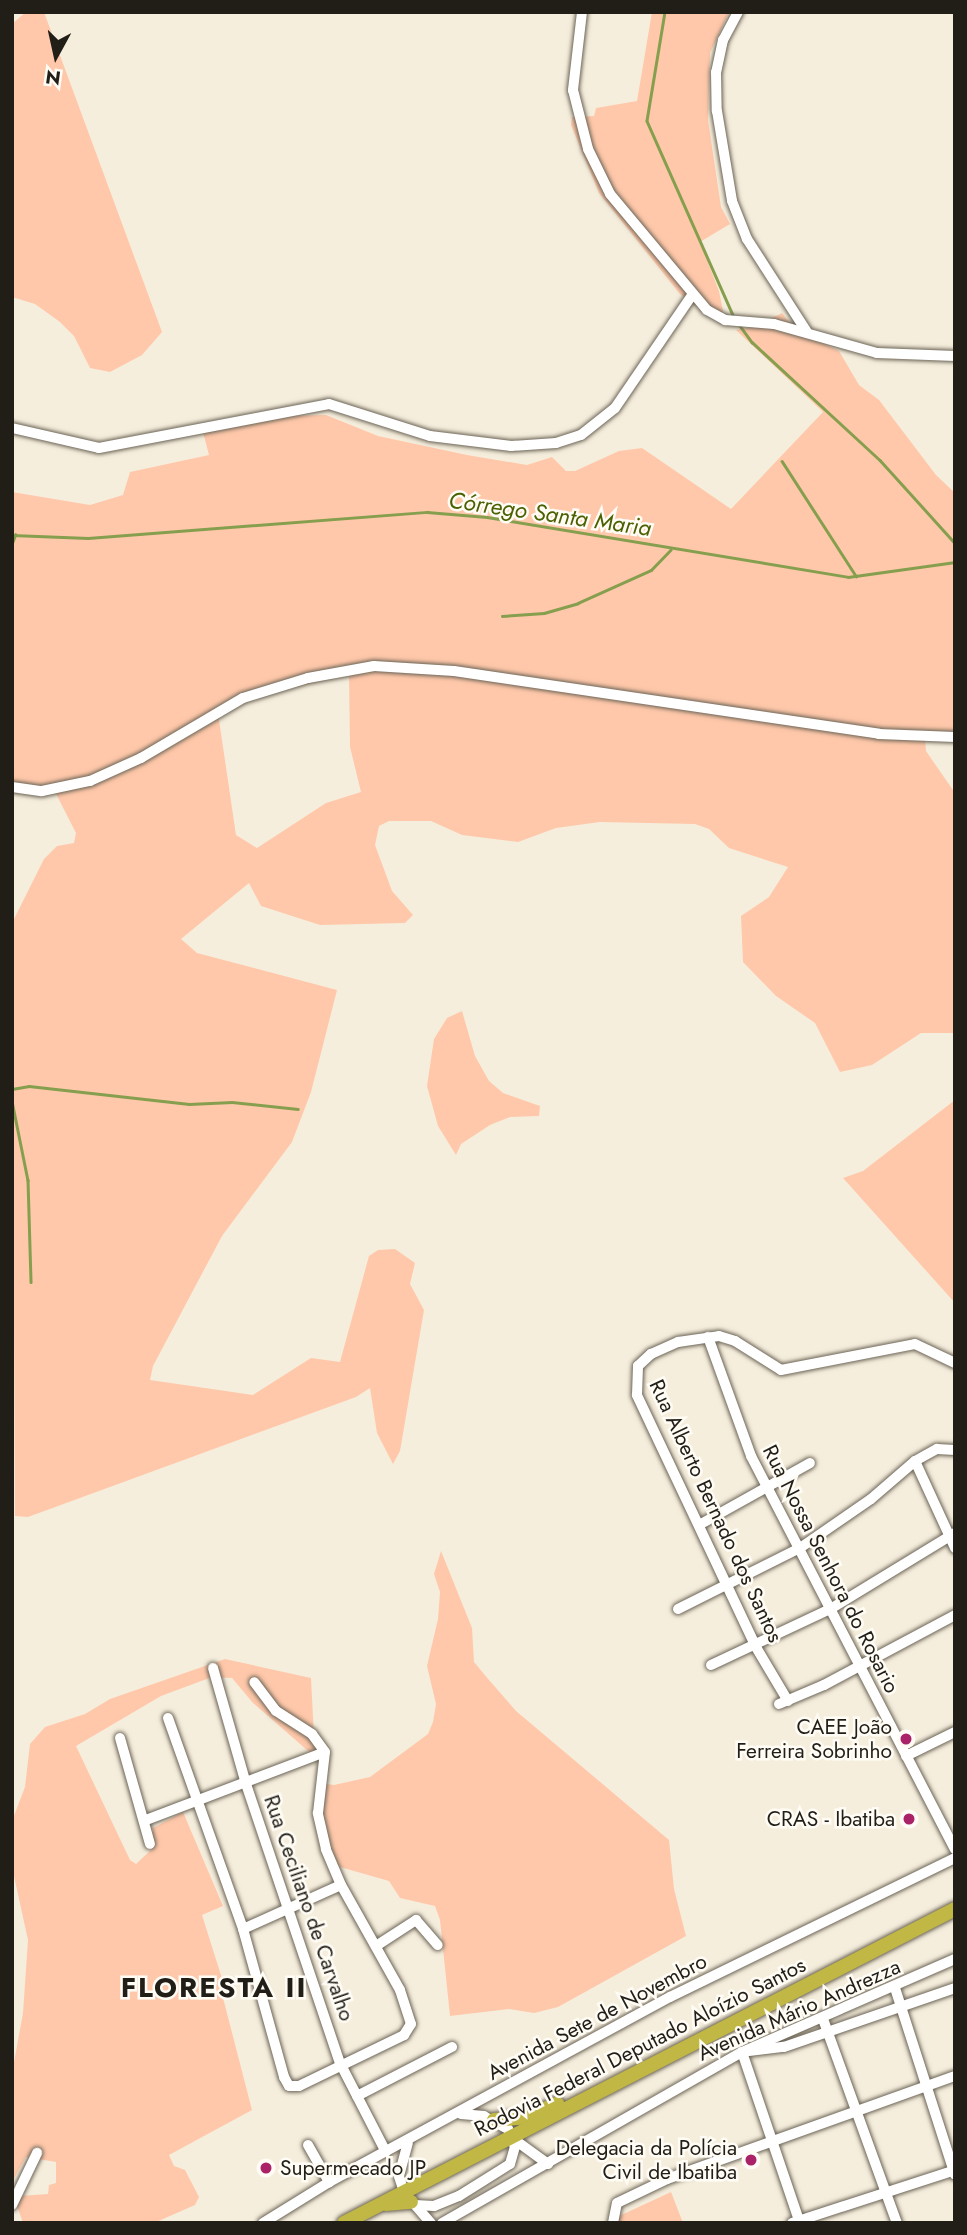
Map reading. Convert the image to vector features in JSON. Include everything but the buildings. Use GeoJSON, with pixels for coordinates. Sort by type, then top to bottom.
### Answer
{"type":"FeatureCollection","features":[{"type":"Feature","properties":{"kind":"highway","name":"Rodovia Federal Deputado Aloízio Santos"},"geometry":{"type":"LineString","coordinates":[[344,2223],[377,2205],[409,2200],[586,2099],[955,1909]]}},
{"type":"Feature","properties":{"kind":"highway"},"geometry":{"type":"LineString","coordinates":[[494,2120],[526,2117],[558,2104],[586,2099]]}},
{"type":"Feature","properties":{"kind":"street"},"geometry":{"type":"LineString","coordinates":[[582,12],[573,90],[588,149],[610,194],[692,295],[712,314],[732,322],[807,332],[877,353],[955,356]]}},
{"type":"Feature","properties":{"kind":"street"},"geometry":{"type":"LineString","coordinates":[[738,12],[723,40],[716,72],[717,111],[732,201],[747,239],[807,332]]}},
{"type":"Feature","properties":{"kind":"street"},"geometry":{"type":"LineString","coordinates":[[12,428],[86,447],[106,447],[329,404],[430,436],[511,446],[556,443],[591,429],[623,399],[692,295]]}},
{"type":"Feature","properties":{"kind":"street"},"geometry":{"type":"LineString","coordinates":[[12,787],[42,791],[90,781],[141,758],[243,698],[308,678],[374,666],[454,671],[879,734],[955,737]]}},
{"type":"Feature","properties":{"kind":"street"},"geometry":{"type":"LineString","coordinates":[[708,1337],[735,1341],[781,1370],[915,1344],[955,1363]]}},
{"type":"Feature","properties":{"kind":"street","name":"Rua Nossa Senhora do Rosario"},"geometry":{"type":"LineString","coordinates":[[708,1337],[740,1434],[955,1849]]}},
{"type":"Feature","properties":{"kind":"street","name":"Rua Alberto Bernado dos Santos"},"geometry":{"type":"LineString","coordinates":[[708,1337],[678,1342],[651,1354],[634,1376],[637,1395],[783,1703],[859,1664]]}},
{"type":"Feature","properties":{"kind":"street"},"geometry":{"type":"LineString","coordinates":[[678,1609],[727,1588],[800,1548],[872,1499],[915,1461],[937,1449],[955,1450]]}},
{"type":"Feature","properties":{"kind":"street"},"geometry":{"type":"LineString","coordinates":[[915,1461],[952,1535],[955,1548]]}},
{"type":"Feature","properties":{"kind":"street"},"geometry":{"type":"LineString","coordinates":[[699,1525],[810,1463]]}},
{"type":"Feature","properties":{"kind":"street"},"geometry":{"type":"LineString","coordinates":[[710,1665],[756,1647],[832,1608],[952,1535]]}},
{"type":"Feature","properties":{"kind":"street"},"geometry":{"type":"LineString","coordinates":[[859,1664],[955,1615]]}},
{"type":"Feature","properties":{"kind":"street","name":"Rua Ceciliano de Carvalho"},"geometry":{"type":"LineString","coordinates":[[212,1668],[246,1784],[340,2063],[386,2152]]}},
{"type":"Feature","properties":{"kind":"street"},"geometry":{"type":"LineString","coordinates":[[168,1718],[243,1929],[284,2077],[293,2087],[307,2082],[340,2063],[404,2035],[411,2024],[400,1990],[341,1885],[319,1820],[325,1752],[312,1734],[276,1711],[254,1682]]}},
{"type":"Feature","properties":{"kind":"street"},"geometry":{"type":"LineString","coordinates":[[906,1756],[955,1732]]}},
{"type":"Feature","properties":{"kind":"street"},"geometry":{"type":"LineString","coordinates":[[120,1738],[146,1820],[150,1844]]}},
{"type":"Feature","properties":{"kind":"street"},"geometry":{"type":"LineString","coordinates":[[146,1820],[325,1752]]}},
{"type":"Feature","properties":{"kind":"street","name":"Avenida Sete de Novembro"},"geometry":{"type":"LineString","coordinates":[[263,2223],[329,2182],[408,2143],[670,1997],[955,1858]]}},
{"type":"Feature","properties":{"kind":"street"},"geometry":{"type":"LineString","coordinates":[[243,1929],[341,1885]]}},
{"type":"Feature","properties":{"kind":"street"},"geometry":{"type":"LineString","coordinates":[[376,1946],[416,1920],[438,1945]]}},
{"type":"Feature","properties":{"kind":"street","name":"Avenida Mário Andrezza"},"geometry":{"type":"LineString","coordinates":[[442,2223],[743,2052],[895,1988],[955,1959]]}},
{"type":"Feature","properties":{"kind":"street"},"geometry":{"type":"LineString","coordinates":[[895,1988],[901,2007],[926,2086],[954,2172],[796,2222],[773,2139],[743,2052],[769,2051],[828,2032],[901,2007],[955,1988]]}},
{"type":"Feature","properties":{"kind":"street"},"geometry":{"type":"LineString","coordinates":[[823,2019],[897,2223]]}},
{"type":"Feature","properties":{"kind":"street"},"geometry":{"type":"LineString","coordinates":[[357,2096],[452,2047]]}},
{"type":"Feature","properties":{"kind":"street"},"geometry":{"type":"LineString","coordinates":[[612,2223],[613,2210],[626,2198],[773,2139],[955,2076]]}},
{"type":"Feature","properties":{"kind":"street"},"geometry":{"type":"LineString","coordinates":[[461,2114],[494,2120],[548,2164]]}},
{"type":"Feature","properties":{"kind":"street"},"geometry":{"type":"LineString","coordinates":[[409,2200],[434,2206],[501,2173],[514,2155],[514,2138]]}},
{"type":"Feature","properties":{"kind":"street"},"geometry":{"type":"LineString","coordinates":[[408,2143],[399,2176],[409,2200],[431,2223]]}},
{"type":"Feature","properties":{"kind":"street"},"geometry":{"type":"LineString","coordinates":[[308,2145],[329,2182]]}},
{"type":"Feature","properties":{"kind":"street"},"geometry":{"type":"LineString","coordinates":[[12,2205],[37,2153]]}},
{"type":"Feature","properties":{"kind":"shaded area"},"geometry":{"type":"Polygon","coordinates":[[[26,12],[44,12],[162,332],[142,355],[110,372],[90,368],[74,336],[60,322],[35,304],[12,297],[12,24],[26,12]]]}},
{"type":"Feature","properties":{"kind":"shaded area"},"geometry":{"type":"Polygon","coordinates":[[[652,12],[729,12],[710,53],[708,120],[721,207],[730,224],[700,242],[719,291],[723,311],[719,318],[708,315],[680,294],[599,193],[571,125],[572,117],[594,116],[596,108],[637,101],[652,12]]]}},
{"type":"Feature","properties":{"kind":"shaded area"},"geometry":{"type":"Polygon","coordinates":[[[782,313],[795,330],[839,351],[859,385],[879,400],[936,475],[955,493],[955,736],[925,738],[926,751],[955,793],[955,1033],[921,1033],[872,1065],[840,1072],[815,1023],[776,996],[743,962],[741,916],[769,897],[788,867],[729,848],[709,829],[695,824],[600,822],[556,828],[518,842],[462,835],[431,821],[389,821],[379,826],[375,845],[392,891],[413,915],[405,923],[320,925],[261,906],[249,883],[181,939],[197,953],[337,990],[311,1092],[292,1142],[222,1236],[153,1366],[150,1380],[253,1395],[311,1358],[340,1362],[369,1256],[378,1250],[395,1249],[415,1263],[410,1284],[424,1310],[400,1451],[393,1464],[377,1433],[370,1388],[356,1397],[28,1517],[15,1516],[12,923],[44,859],[57,846],[74,843],[76,833],[53,788],[12,784],[12,492],[90,505],[123,495],[130,472],[209,455],[203,432],[284,416],[326,415],[378,436],[467,455],[527,465],[552,457],[566,471],[575,471],[619,451],[642,448],[731,509],[823,412],[736,330],[756,326],[782,313]],[[349,675],[261,695],[218,713],[236,835],[257,848],[326,803],[361,792],[350,747],[349,675]]]}},
{"type":"Feature","properties":{"kind":"shaded area"},"geometry":{"type":"Polygon","coordinates":[[[462,1011],[475,1056],[489,1081],[503,1093],[540,1106],[539,1116],[510,1117],[490,1125],[461,1144],[456,1155],[438,1126],[427,1086],[434,1039],[447,1018],[462,1011]]]}},
{"type":"Feature","properties":{"kind":"shaded area"},"geometry":{"type":"Polygon","coordinates":[[[955,1100],[955,1303],[843,1178],[863,1171],[955,1100]]]}},
{"type":"Feature","properties":{"kind":"shaded area"},"geometry":{"type":"Polygon","coordinates":[[[441,1551],[472,1628],[474,1662],[516,1711],[669,1840],[674,1889],[686,1936],[558,2007],[534,2013],[509,2009],[450,2016],[440,1920],[435,1906],[400,1898],[389,1881],[340,1867],[326,1857],[319,1783],[334,1785],[370,1777],[428,1734],[433,1722],[436,1704],[427,1666],[438,1619],[440,1592],[434,1574],[441,1551]]]}},
{"type":"Feature","properties":{"kind":"shaded area"},"geometry":{"type":"Polygon","coordinates":[[[225,1659],[311,1678],[315,1757],[253,1703],[232,1678],[212,1677],[161,1696],[76,1746],[130,1860],[136,1864],[152,1849],[153,1828],[183,1812],[223,1906],[202,1915],[225,1988],[221,1990],[252,2110],[169,2155],[174,2166],[185,2170],[199,2197],[195,2205],[154,2223],[23,2223],[16,2203],[19,2196],[48,2194],[49,2185],[56,2183],[56,2162],[26,2157],[12,2182],[12,2073],[23,2013],[28,1940],[12,1867],[12,1821],[25,1787],[30,1744],[45,1727],[85,1714],[110,1699],[225,1659]]]}},
{"type":"Feature","properties":{"kind":"shaded area"},"geometry":{"type":"Polygon","coordinates":[[[671,2192],[683,2223],[618,2223],[617,2217],[671,2192]]]}},
{"type":"Feature","properties":{"kind":"waterway"},"geometry":{"type":"LineString","coordinates":[[665,12],[647,121],[734,317]]}},
{"type":"Feature","properties":{"kind":"waterway"},"geometry":{"type":"LineString","coordinates":[[738,323],[752,342],[880,460],[955,543]]}},
{"type":"Feature","properties":{"kind":"waterway"},"geometry":{"type":"LineString","coordinates":[[782,461],[856,576]]}},
{"type":"Feature","properties":{"kind":"waterway","name":"Córrego Santa Maria"},"geometry":{"type":"LineString","coordinates":[[12,535],[88,538],[427,512],[487,517],[848,577],[955,562]]}},
{"type":"Feature","properties":{"kind":"waterway"},"geometry":{"type":"LineString","coordinates":[[12,543],[15,535]]}},
{"type":"Feature","properties":{"kind":"waterway"},"geometry":{"type":"LineString","coordinates":[[502,616],[544,613],[578,603],[651,570],[670,550]]}},
{"type":"Feature","properties":{"kind":"waterway"},"geometry":{"type":"LineString","coordinates":[[12,1089],[29,1086],[189,1104],[232,1102],[298,1109]]}},
{"type":"Feature","properties":{"kind":"waterway"},"geometry":{"type":"LineString","coordinates":[[12,1101],[28,1180],[31,1282]]}},
{"type":"Feature","properties":{"kind":"place","name":"CAEE João Ferreira Sobrinho"},"geometry":{"type":"Point","coordinates":[906,1739]}},
{"type":"Feature","properties":{"kind":"place","name":"CRAS - Ibatiba"},"geometry":{"type":"Point","coordinates":[909,1819]}},
{"type":"Feature","properties":{"kind":"place","name":"Delegacia da Polícia Civil de Ibatiba"},"geometry":{"type":"Point","coordinates":[751,2160]}},
{"type":"Feature","properties":{"kind":"place","name":"Supermecado JP"},"geometry":{"type":"Point","coordinates":[266,2168]}},
{"type":"Feature","properties":{"kind":"district","name":"FLORESTA II"},"geometry":{"type":"Point","coordinates":[214,1988]}}]}
